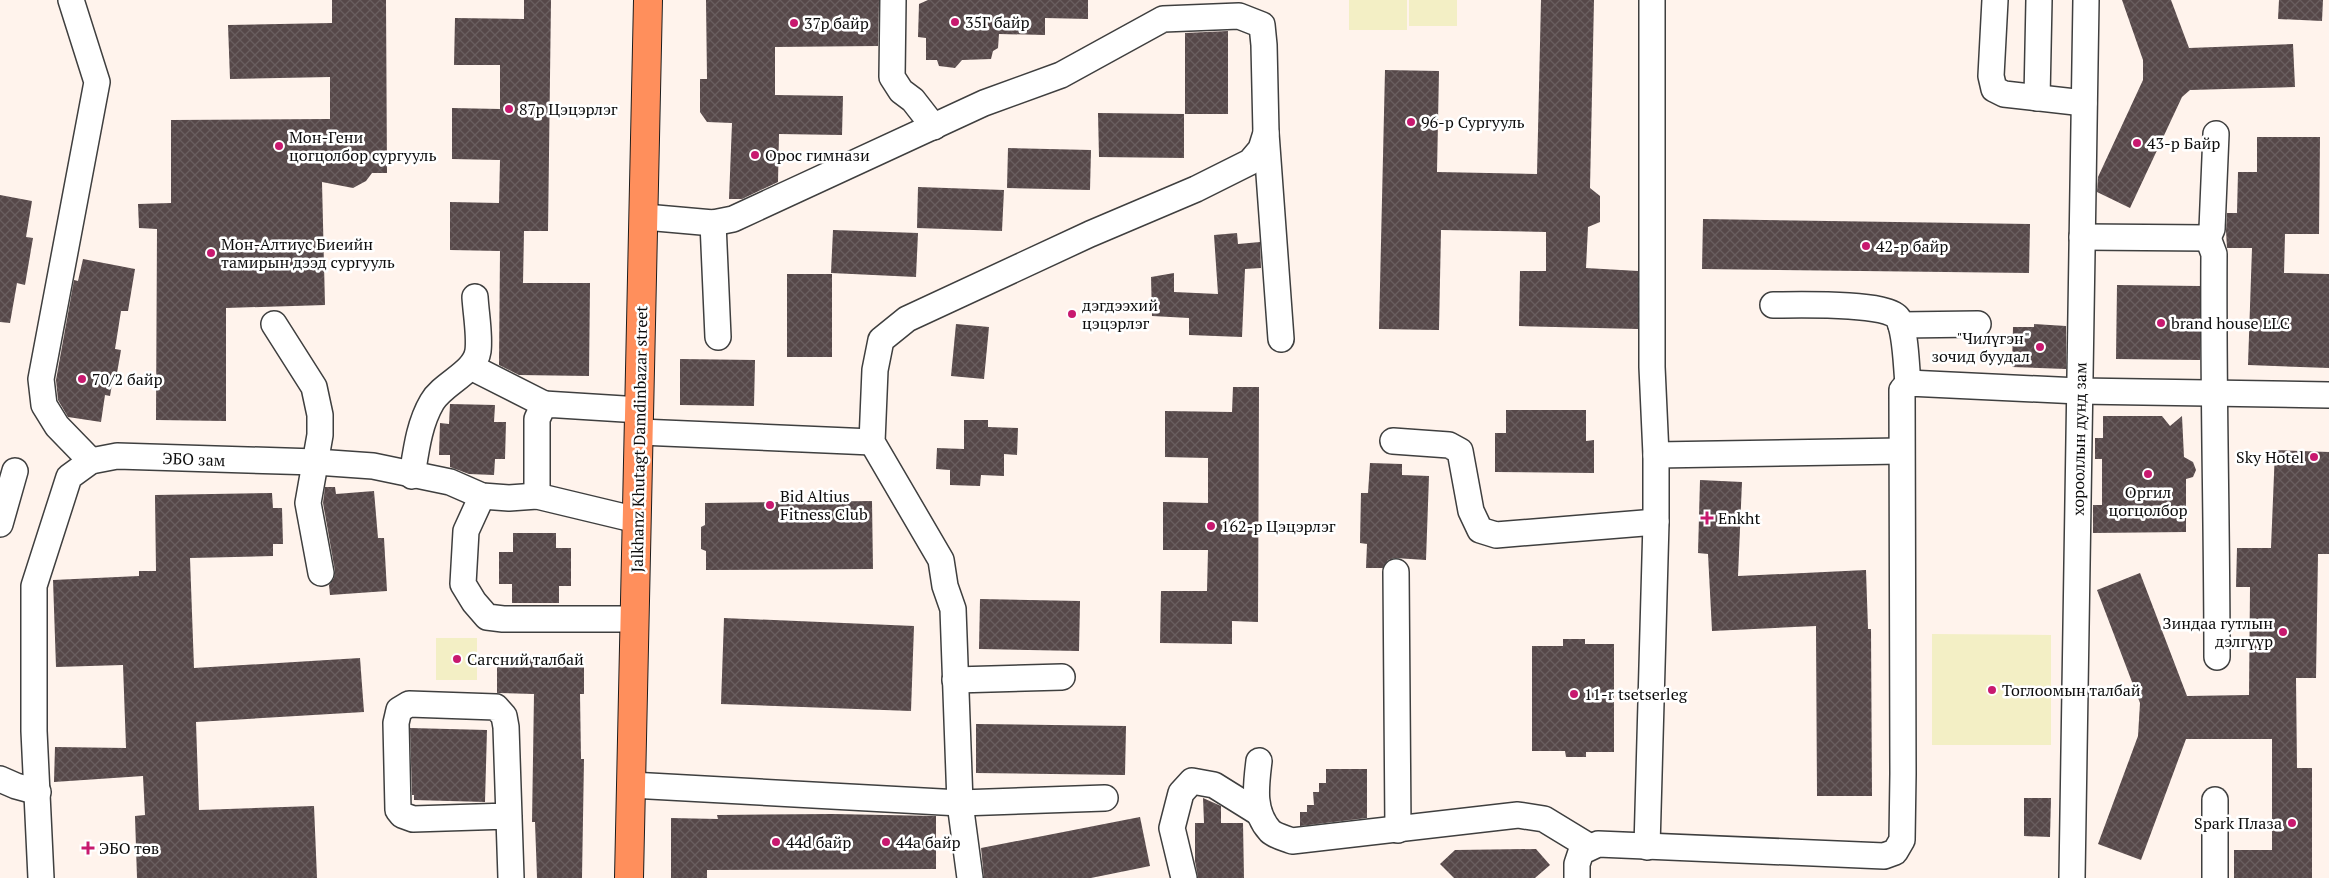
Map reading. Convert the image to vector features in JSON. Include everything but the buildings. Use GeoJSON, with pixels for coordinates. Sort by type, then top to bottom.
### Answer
{"type":"FeatureCollection","features":[{"type":"Feature","properties":{"kind":"main road","name":"Jalkhanz Khutagt Damdinbazar street"},"geometry":{"type":"LineString","coordinates":[[629,878],[645,217],[648,0]]}},
{"type":"Feature","properties":{"kind":"street"},"geometry":{"type":"LineString","coordinates":[[71,0],[97,82],[41,379],[44,405],[53,419],[91,461]]}},
{"type":"Feature","properties":{"kind":"street"},"geometry":{"type":"LineString","coordinates":[[893,0],[892,77],[901,91],[914,100],[934,127]]}},
{"type":"Feature","properties":{"kind":"street"},"geometry":{"type":"LineString","coordinates":[[1647,847],[1656,522],[1656,456],[1652,367],[1652,0]]}},
{"type":"Feature","properties":{"kind":"street"},"geometry":{"type":"LineString","coordinates":[[1995,0],[1990,76],[1994,89],[2004,94],[2084,103]]}},
{"type":"Feature","properties":{"kind":"street"},"geometry":{"type":"LineString","coordinates":[[2037,98],[2039,0]]}},
{"type":"Feature","properties":{"kind":"street","name":"хорооллын дунд зам"},"geometry":{"type":"LineString","coordinates":[[2072,878],[2086,0]]}},
{"type":"Feature","properties":{"kind":"street"},"geometry":{"type":"LineString","coordinates":[[645,217],[713,223],[733,219],[984,103],[1061,75],[1163,19],[1196,8],[1239,16],[1262,24],[1266,133],[1281,339]]}},
{"type":"Feature","properties":{"kind":"street"},"geometry":{"type":"LineString","coordinates":[[970,878],[960,803],[953,609],[945,586],[941,560],[872,442],[875,370],[881,340],[907,319],[1090,234],[1196,189],[1250,162],[1261,148],[1266,133]]}},
{"type":"Feature","properties":{"kind":"street"},"geometry":{"type":"LineString","coordinates":[[2216,134],[2212,229],[2208,238],[2214,254],[2213,393],[2217,524],[2217,657]]}},
{"type":"Feature","properties":{"kind":"street"},"geometry":{"type":"LineString","coordinates":[[713,223],[718,337]]}},
{"type":"Feature","properties":{"kind":"street"},"geometry":{"type":"LineString","coordinates":[[2082,237],[2208,238]]}},
{"type":"Feature","properties":{"kind":"street"},"geometry":{"type":"LineString","coordinates":[[412,476],[417,442],[432,401],[459,375],[471,367],[478,352],[475,297]]}},
{"type":"Feature","properties":{"kind":"street"},"geometry":{"type":"LineString","coordinates":[[1577,878],[1577,864],[1581,852],[1598,844],[1884,856],[1895,852],[1902,840],[1901,451],[1902,390],[1908,382],[1901,325],[1896,316],[1885,310],[1773,305]]}},
{"type":"Feature","properties":{"kind":"street"},"geometry":{"type":"LineString","coordinates":[[274,324],[314,387],[320,415],[320,435],[308,503],[321,573]]}},
{"type":"Feature","properties":{"kind":"street"},"geometry":{"type":"LineString","coordinates":[[1901,325],[1978,324]]}},
{"type":"Feature","properties":{"kind":"street"},"geometry":{"type":"LineString","coordinates":[[471,367],[544,404],[640,421],[872,442]]}},
{"type":"Feature","properties":{"kind":"street"},"geometry":{"type":"LineString","coordinates":[[1908,382],[2079,391],[2329,395]]}},
{"type":"Feature","properties":{"kind":"street"},"geometry":{"type":"LineString","coordinates":[[537,496],[537,419],[544,404]]}},
{"type":"Feature","properties":{"kind":"street"},"geometry":{"type":"LineString","coordinates":[[1393,441],[1449,445],[1460,451],[1471,511],[1480,530],[1496,535],[1656,522]]}},
{"type":"Feature","properties":{"kind":"street"},"geometry":{"type":"LineString","coordinates":[[1656,456],[1901,451]]}},
{"type":"Feature","properties":{"kind":"street","name":"ЭБО зам"},"geometry":{"type":"LineString","coordinates":[[41,878],[34,731],[34,586],[69,477],[91,461],[117,456],[316,462],[373,466],[412,476],[450,482],[482,496],[509,498],[537,496],[620,518],[637,520]]}},
{"type":"Feature","properties":{"kind":"street"},"geometry":{"type":"LineString","coordinates":[[0,524],[15,471]]}},
{"type":"Feature","properties":{"kind":"street"},"geometry":{"type":"LineString","coordinates":[[482,496],[466,531],[464,584],[474,602],[487,617],[503,619],[635,619]]}},
{"type":"Feature","properties":{"kind":"street"},"geometry":{"type":"LineString","coordinates":[[1396,572],[1398,830]]}},
{"type":"Feature","properties":{"kind":"street"},"geometry":{"type":"LineString","coordinates":[[955,680],[1062,677]]}},
{"type":"Feature","properties":{"kind":"street"},"geometry":{"type":"LineString","coordinates":[[509,816],[413,819],[402,815],[398,810],[396,732],[399,710],[409,704],[496,707],[504,716],[506,727],[509,816],[511,878]]}},
{"type":"Feature","properties":{"kind":"street"},"geometry":{"type":"LineString","coordinates":[[1259,761],[1255,793],[1259,813],[1271,832],[1292,842],[1518,815],[1544,819],[1590,847]]}},
{"type":"Feature","properties":{"kind":"street"},"geometry":{"type":"LineString","coordinates":[[0,779],[38,792]]}},
{"type":"Feature","properties":{"kind":"street"},"geometry":{"type":"LineString","coordinates":[[1179,877],[1172,828],[1181,792],[1192,781],[1214,785],[1259,813]]}},
{"type":"Feature","properties":{"kind":"street"},"geometry":{"type":"LineString","coordinates":[[631,785],[960,803],[1105,798]]}},
{"type":"Feature","properties":{"kind":"street"},"geometry":{"type":"LineString","coordinates":[[2215,800],[2215,878]]}},
{"type":"Feature","properties":{"kind":"shaded area"},"geometry":{"type":"Polygon","coordinates":[[[1349,0],[1407,0],[1407,30],[1349,30],[1349,0]]]}},
{"type":"Feature","properties":{"kind":"shaded area"},"geometry":{"type":"Polygon","coordinates":[[[1409,0],[1457,0],[1457,26],[1409,26],[1409,0]]]}},
{"type":"Feature","properties":{"kind":"shaded area","name":"Тоглоомын талбай"},"geometry":{"type":"Polygon","coordinates":[[[1932,634],[2051,635],[2051,745],[1932,745],[1932,634]]]}},
{"type":"Feature","properties":{"kind":"shaded area","name":"Сагсний талбай"},"geometry":{"type":"Polygon","coordinates":[[[436,638],[477,638],[477,680],[436,680],[436,638]]]}},
{"type":"Feature","properties":{"kind":"place","name":"35Г байр"},"geometry":{"type":"Point","coordinates":[955,22]}},
{"type":"Feature","properties":{"kind":"place","name":"37р байр"},"geometry":{"type":"Point","coordinates":[794,23]}},
{"type":"Feature","properties":{"kind":"place","name":"87р Цэцэрлэг"},"geometry":{"type":"Point","coordinates":[509,109]}},
{"type":"Feature","properties":{"kind":"place","name":"96-р Сургууль"},"geometry":{"type":"Point","coordinates":[1411,122]}},
{"type":"Feature","properties":{"kind":"place","name":"43-р Байр"},"geometry":{"type":"Point","coordinates":[2137,143]}},
{"type":"Feature","properties":{"kind":"place","name":"Мон-Гени цогцолбор сургууль"},"geometry":{"type":"Point","coordinates":[279,146]}},
{"type":"Feature","properties":{"kind":"place","name":"Орос гимнази"},"geometry":{"type":"Point","coordinates":[755,155]}},
{"type":"Feature","properties":{"kind":"place","name":"42-p байр"},"geometry":{"type":"Point","coordinates":[1866,246]}},
{"type":"Feature","properties":{"kind":"place","name":"Мон-Алтиус Биеийн тамирын дээд сургууль"},"geometry":{"type":"Point","coordinates":[211,253]}},
{"type":"Feature","properties":{"kind":"place","name":"дэгдээхий цэцэрлэг"},"geometry":{"type":"Point","coordinates":[1072,314]}},
{"type":"Feature","properties":{"kind":"place","name":"brand house LLC"},"geometry":{"type":"Point","coordinates":[2161,323]}},
{"type":"Feature","properties":{"kind":"place","name":"\"Чилүгэн\" зочид буудал"},"geometry":{"type":"Point","coordinates":[2040,347]}},
{"type":"Feature","properties":{"kind":"place","name":"70/2 байр"},"geometry":{"type":"Point","coordinates":[82,379]}},
{"type":"Feature","properties":{"kind":"place","name":"Sky Hotel"},"geometry":{"type":"Point","coordinates":[2314,457]}},
{"type":"Feature","properties":{"kind":"place","name":"Oргил цогцолбор"},"geometry":{"type":"Point","coordinates":[2148,474]}},
{"type":"Feature","properties":{"kind":"place","name":"Bid Altius Fitness Club"},"geometry":{"type":"Point","coordinates":[770,505]}},
{"type":"Feature","properties":{"kind":"place","name":"Enkht"},"geometry":{"type":"Point","coordinates":[1707,518]}},
{"type":"Feature","properties":{"kind":"place","name":"162-р Цэцэрлэг"},"geometry":{"type":"Point","coordinates":[1211,526]}},
{"type":"Feature","properties":{"kind":"place","name":"Зиндаа гутлын дэлгүүр"},"geometry":{"type":"Point","coordinates":[2283,632]}},
{"type":"Feature","properties":{"kind":"place","name":"Сагсний талбай"},"geometry":{"type":"Point","coordinates":[457,659]}},
{"type":"Feature","properties":{"kind":"place","name":"Тоглоомын талбай"},"geometry":{"type":"Point","coordinates":[1992,690]}},
{"type":"Feature","properties":{"kind":"place","name":"11-r tsetserleg"},"geometry":{"type":"Point","coordinates":[1574,694]}},
{"type":"Feature","properties":{"kind":"place","name":"Spark Плаза"},"geometry":{"type":"Point","coordinates":[2292,823]}},
{"type":"Feature","properties":{"kind":"place","name":"44d байр"},"geometry":{"type":"Point","coordinates":[776,842]}},
{"type":"Feature","properties":{"kind":"place","name":"44a байр"},"geometry":{"type":"Point","coordinates":[886,842]}},
{"type":"Feature","properties":{"kind":"place","name":"ЭБО төв"},"geometry":{"type":"Point","coordinates":[88,848]}}]}
